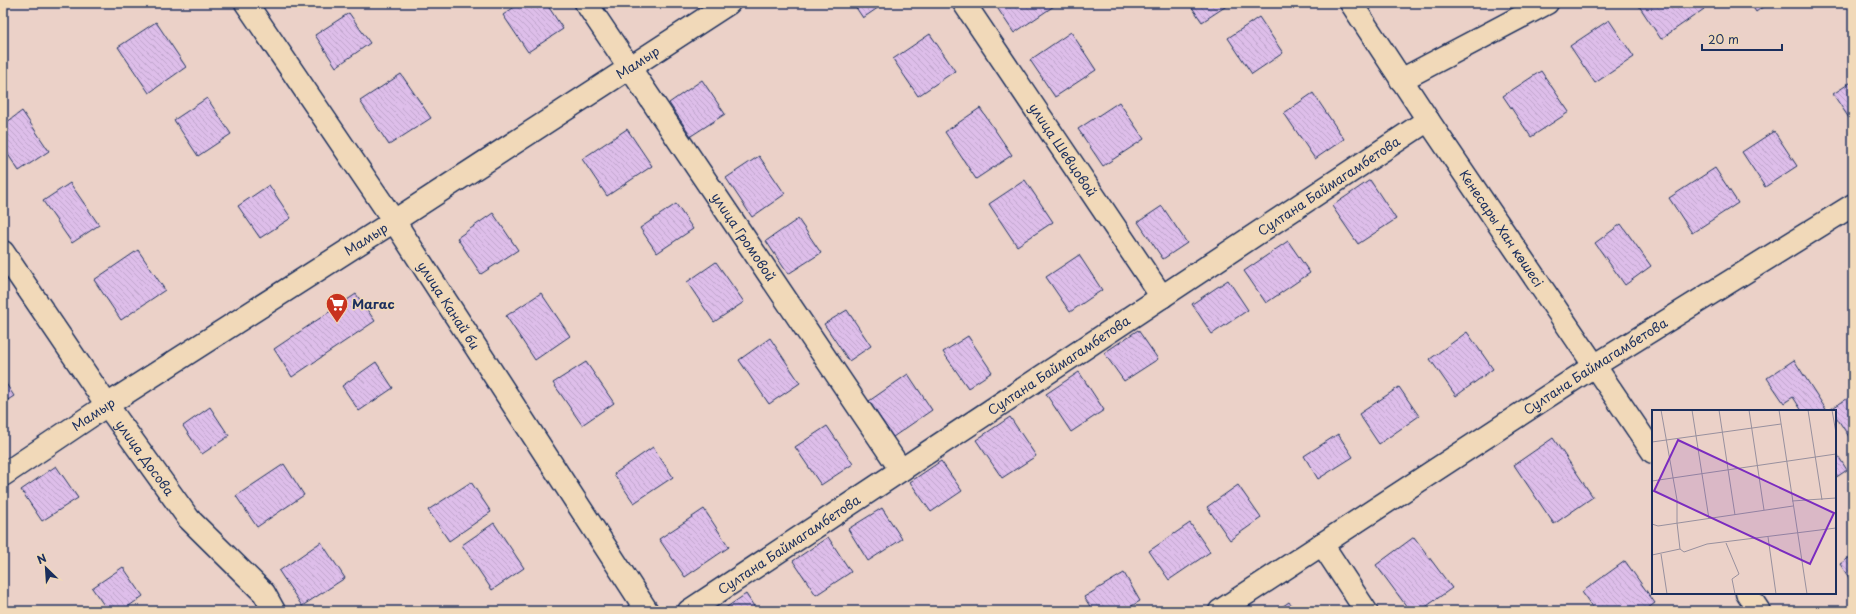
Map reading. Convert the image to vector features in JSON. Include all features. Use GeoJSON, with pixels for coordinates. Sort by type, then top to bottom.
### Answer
{"type":"FeatureCollection","features":[{"type":"Feature","properties":{"kind":"street","name":"улица Канай би"},"geometry":{"type":"LineString","coordinates":[[246,3],[394,221],[647,611]]}},
{"type":"Feature","properties":{"kind":"street","name":"улица Громовой"},"geometry":{"type":"LineString","coordinates":[[586,3],[901,470]]}},
{"type":"Feature","properties":{"kind":"street","name":"Мамыр"},"geometry":{"type":"LineString","coordinates":[[3,475],[106,405],[394,221],[628,67],[729,3]]}},
{"type":"Feature","properties":{"kind":"street","name":"улица Шевцовой"},"geometry":{"type":"LineString","coordinates":[[964,3],[1162,297]]}},
{"type":"Feature","properties":{"kind":"street","name":"Кенесары Хан көшесі"},"geometry":{"type":"LineString","coordinates":[[1351,3],[1428,120],[1652,451]]}},
{"type":"Feature","properties":{"kind":"street"},"geometry":{"type":"LineString","coordinates":[[1402,80],[1547,3]]}},
{"type":"Feature","properties":{"kind":"street","name":"Султана Баймагамбетова"},"geometry":{"type":"LineString","coordinates":[[689,611],[1428,120]]}},
{"type":"Feature","properties":{"kind":"street","name":"Султана Баймагамбетова"},"geometry":{"type":"LineString","coordinates":[[1220,611],[1594,366],[1853,205]]}},
{"type":"Feature","properties":{"kind":"street","name":"улица Досова"},"geometry":{"type":"LineString","coordinates":[[3,252],[106,405],[189,519],[264,593],[274,611]]}},
{"type":"Feature","properties":{"kind":"street"},"geometry":{"type":"LineString","coordinates":[[1322,544],[1366,611]]}},
{"type":"Feature","properties":{"kind":"street"},"geometry":{"type":"LineString","coordinates":[[1748,594],[1759,611]]}},
{"type":"Feature","properties":{"kind":"building"},"geometry":{"type":"Polygon","coordinates":[[[520,3],[546,3],[563,29],[528,52],[503,15],[520,3]]]}},
{"type":"Feature","properties":{"kind":"building"},"geometry":{"type":"Polygon","coordinates":[[[853,3],[885,3],[863,18],[853,3]]]}},
{"type":"Feature","properties":{"kind":"building"},"geometry":{"type":"Polygon","coordinates":[[[994,3],[1053,3],[1054,6],[1014,33],[994,3]]]}},
{"type":"Feature","properties":{"kind":"building"},"geometry":{"type":"Polygon","coordinates":[[[1189,3],[1231,3],[1202,22],[1189,3]]]}},
{"type":"Feature","properties":{"kind":"building"},"geometry":{"type":"Polygon","coordinates":[[[1637,3],[1700,3],[1704,9],[1661,39],[1637,3]]]}},
{"type":"Feature","properties":{"kind":"building"},"geometry":{"type":"Polygon","coordinates":[[[1750,3],[1761,3],[1764,6],[1756,12],[1750,3]]]}},
{"type":"Feature","properties":{"kind":"building"},"geometry":{"type":"Polygon","coordinates":[[[349,13],[370,43],[336,67],[315,35],[349,13]]]}},
{"type":"Feature","properties":{"kind":"building"},"geometry":{"type":"Polygon","coordinates":[[[1259,17],[1283,53],[1252,74],[1228,38],[1259,17]]]}},
{"type":"Feature","properties":{"kind":"building"},"geometry":{"type":"Polygon","coordinates":[[[1609,20],[1634,57],[1595,83],[1570,46],[1609,20]]]}},
{"type":"Feature","properties":{"kind":"building"},"geometry":{"type":"Polygon","coordinates":[[[156,22],[186,67],[149,93],[118,47],[156,22]]]}},
{"type":"Feature","properties":{"kind":"building"},"geometry":{"type":"Polygon","coordinates":[[[1071,32],[1096,70],[1055,97],[1030,60],[1071,32]]]}},
{"type":"Feature","properties":{"kind":"building"},"geometry":{"type":"Polygon","coordinates":[[[930,34],[955,71],[918,96],[893,59],[930,34]]]}},
{"type":"Feature","properties":{"kind":"building"},"geometry":{"type":"Polygon","coordinates":[[[1541,71],[1569,112],[1531,137],[1503,96],[1541,71]]]}},
{"type":"Feature","properties":{"kind":"building"},"geometry":{"type":"Polygon","coordinates":[[[401,74],[431,118],[389,145],[360,101],[401,74]]]}},
{"type":"Feature","properties":{"kind":"building"},"geometry":{"type":"Polygon","coordinates":[[[702,80],[725,114],[691,136],[669,103],[702,80]]]}},
{"type":"Feature","properties":{"kind":"building"},"geometry":{"type":"Polygon","coordinates":[[[1853,81],[1853,124],[1833,94],[1853,81]]]}},
{"type":"Feature","properties":{"kind":"building"},"geometry":{"type":"Polygon","coordinates":[[[1313,93],[1344,139],[1315,159],[1284,113],[1313,93]]]}},
{"type":"Feature","properties":{"kind":"building"},"geometry":{"type":"Polygon","coordinates":[[[207,98],[231,134],[198,156],[174,120],[207,98]]]}},
{"type":"Feature","properties":{"kind":"building"},"geometry":{"type":"Polygon","coordinates":[[[1119,102],[1144,139],[1103,166],[1078,129],[1119,102]]]}},
{"type":"Feature","properties":{"kind":"building"},"geometry":{"type":"Polygon","coordinates":[[[980,108],[1012,155],[976,179],[945,132],[980,108]]]}},
{"type":"Feature","properties":{"kind":"building"},"geometry":{"type":"Polygon","coordinates":[[[22,111],[49,151],[19,171],[3,147],[3,125],[22,111]]]}},
{"type":"Feature","properties":{"kind":"building"},"geometry":{"type":"Polygon","coordinates":[[[627,129],[652,166],[607,196],[582,159],[627,129]]]}},
{"type":"Feature","properties":{"kind":"building"},"geometry":{"type":"Polygon","coordinates":[[[1774,131],[1797,166],[1765,187],[1742,152],[1774,131]]]}},
{"type":"Feature","properties":{"kind":"building"},"geometry":{"type":"Polygon","coordinates":[[[759,156],[785,194],[752,217],[726,178],[759,156]]]}},
{"type":"Feature","properties":{"kind":"building"},"geometry":{"type":"Polygon","coordinates":[[[1715,168],[1738,203],[1692,233],[1669,198],[1715,168]]]}},
{"type":"Feature","properties":{"kind":"building"},"geometry":{"type":"Polygon","coordinates":[[[1025,180],[1053,222],[1017,246],[989,204],[1025,180]]]}},
{"type":"Feature","properties":{"kind":"building"},"geometry":{"type":"Polygon","coordinates":[[[1370,180],[1396,219],[1358,244],[1332,206],[1370,180]]]}},
{"type":"Feature","properties":{"kind":"building"},"geometry":{"type":"Polygon","coordinates":[[[70,183],[99,225],[72,243],[43,201],[70,183]]]}},
{"type":"Feature","properties":{"kind":"building"},"geometry":{"type":"Polygon","coordinates":[[[269,185],[291,218],[260,238],[238,206],[269,185]]]}},
{"type":"Feature","properties":{"kind":"building"},"geometry":{"type":"Polygon","coordinates":[[[676,204],[693,229],[657,253],[640,228],[676,204]]]}},
{"type":"Feature","properties":{"kind":"building"},"geometry":{"type":"Polygon","coordinates":[[[1162,206],[1187,243],[1163,259],[1138,222],[1162,206]]]}},
{"type":"Feature","properties":{"kind":"building"},"geometry":{"type":"Polygon","coordinates":[[[493,213],[518,250],[481,274],[457,238],[493,213]]]}},
{"type":"Feature","properties":{"kind":"building"},"geometry":{"type":"Polygon","coordinates":[[[798,219],[821,253],[788,274],[766,241],[798,219]]]}},
{"type":"Feature","properties":{"kind":"building"},"geometry":{"type":"Polygon","coordinates":[[[1621,224],[1651,266],[1625,285],[1595,243],[1621,224]]]}},
{"type":"Feature","properties":{"kind":"building"},"geometry":{"type":"Polygon","coordinates":[[[1288,241],[1310,273],[1266,303],[1244,271],[1288,241]]]}},
{"type":"Feature","properties":{"kind":"building"},"geometry":{"type":"Polygon","coordinates":[[[138,250],[165,290],[121,320],[94,280],[138,250]]]}},
{"type":"Feature","properties":{"kind":"building"},"geometry":{"type":"Polygon","coordinates":[[[1079,255],[1102,290],[1070,312],[1046,277],[1079,255]]]}},
{"type":"Feature","properties":{"kind":"building"},"geometry":{"type":"Polygon","coordinates":[[[716,262],[744,302],[714,322],[687,282],[716,262]]]}},
{"type":"Feature","properties":{"kind":"building"},"geometry":{"type":"Polygon","coordinates":[[[1228,280],[1248,310],[1212,334],[1192,304],[1228,280]]]}},
{"type":"Feature","properties":{"kind":"building"},"geometry":{"type":"Polygon","coordinates":[[[541,293],[570,336],[535,360],[506,316],[541,293]]]}},
{"type":"Feature","properties":{"kind":"building"},"geometry":{"type":"Polygon","coordinates":[[[356,294],[375,321],[292,377],[274,349],[356,294]]]}},
{"type":"Feature","properties":{"kind":"building"},"geometry":{"type":"Polygon","coordinates":[[[847,310],[871,346],[849,361],[824,324],[847,310]]]}},
{"type":"Feature","properties":{"kind":"building"},"geometry":{"type":"Polygon","coordinates":[[[1138,330],[1158,359],[1124,381],[1104,353],[1138,330]]]}},
{"type":"Feature","properties":{"kind":"building"},"geometry":{"type":"Polygon","coordinates":[[[1467,332],[1493,369],[1456,396],[1430,359],[1467,332]]]}},
{"type":"Feature","properties":{"kind":"building"},"geometry":{"type":"Polygon","coordinates":[[[968,336],[992,372],[968,388],[943,352],[968,336]]]}},
{"type":"Feature","properties":{"kind":"building"},"geometry":{"type":"Polygon","coordinates":[[[770,338],[800,383],[769,404],[739,360],[770,338]]]}},
{"type":"Feature","properties":{"kind":"building"},"geometry":{"type":"Polygon","coordinates":[[[1794,360],[1826,410],[1801,410],[1793,397],[1784,403],[1767,378],[1794,360]]]}},
{"type":"Feature","properties":{"kind":"building"},"geometry":{"type":"Polygon","coordinates":[[[376,362],[393,388],[359,411],[342,386],[376,362]]]}},
{"type":"Feature","properties":{"kind":"building"},"geometry":{"type":"Polygon","coordinates":[[[586,362],[614,403],[582,425],[553,383],[586,362]]]}},
{"type":"Feature","properties":{"kind":"building"},"geometry":{"type":"Polygon","coordinates":[[[1079,372],[1104,410],[1071,432],[1046,394],[1079,372]]]}},
{"type":"Feature","properties":{"kind":"building"},"geometry":{"type":"Polygon","coordinates":[[[908,374],[932,410],[893,437],[869,401],[908,374]]]}},
{"type":"Feature","properties":{"kind":"building"},"geometry":{"type":"Polygon","coordinates":[[[3,379],[14,396],[3,403],[3,379]]]}},
{"type":"Feature","properties":{"kind":"building"},"geometry":{"type":"Polygon","coordinates":[[[1399,387],[1419,416],[1379,444],[1359,414],[1399,387]]]}},
{"type":"Feature","properties":{"kind":"building"},"geometry":{"type":"Polygon","coordinates":[[[1853,395],[1853,443],[1836,417],[1836,410],[1831,409],[1853,395]]]}},
{"type":"Feature","properties":{"kind":"building"},"geometry":{"type":"Polygon","coordinates":[[[210,407],[229,436],[202,454],[183,426],[210,407]]]}},
{"type":"Feature","properties":{"kind":"building"},"geometry":{"type":"Polygon","coordinates":[[[1010,417],[1036,456],[1002,478],[976,440],[1010,417]]]}},
{"type":"Feature","properties":{"kind":"building"},"geometry":{"type":"Polygon","coordinates":[[[827,426],[853,464],[821,485],[795,447],[827,426]]]}},
{"type":"Feature","properties":{"kind":"building"},"geometry":{"type":"Polygon","coordinates":[[[1338,434],[1353,457],[1318,479],[1304,456],[1338,434]]]}},
{"type":"Feature","properties":{"kind":"building"},"geometry":{"type":"Polygon","coordinates":[[[1553,438],[1593,497],[1554,524],[1514,465],[1553,438]]]}},
{"type":"Feature","properties":{"kind":"building"},"geometry":{"type":"Polygon","coordinates":[[[653,447],[673,477],[634,503],[614,474],[653,447]]]}},
{"type":"Feature","properties":{"kind":"building"},"geometry":{"type":"Polygon","coordinates":[[[1836,453],[1847,470],[1836,477],[1836,453]]]}},
{"type":"Feature","properties":{"kind":"building"},"geometry":{"type":"Polygon","coordinates":[[[941,461],[962,491],[931,512],[910,482],[941,461]]]}},
{"type":"Feature","properties":{"kind":"building"},"geometry":{"type":"Polygon","coordinates":[[[284,464],[304,495],[257,527],[236,496],[284,464]]]}},
{"type":"Feature","properties":{"kind":"building"},"geometry":{"type":"Polygon","coordinates":[[[56,466],[78,498],[42,521],[21,490],[56,466]]]}},
{"type":"Feature","properties":{"kind":"building"},"geometry":{"type":"Polygon","coordinates":[[[471,482],[491,512],[449,541],[428,510],[471,482]]]}},
{"type":"Feature","properties":{"kind":"building"},"geometry":{"type":"Polygon","coordinates":[[[1238,485],[1261,518],[1230,540],[1207,507],[1238,485]]]}},
{"type":"Feature","properties":{"kind":"building"},"geometry":{"type":"Polygon","coordinates":[[[882,508],[902,539],[868,561],[848,529],[882,508]]]}},
{"type":"Feature","properties":{"kind":"building"},"geometry":{"type":"Polygon","coordinates":[[[704,509],[729,547],[685,577],[659,539],[704,509]]]}},
{"type":"Feature","properties":{"kind":"building"},"geometry":{"type":"Polygon","coordinates":[[[494,523],[524,568],[492,590],[462,545],[494,523]]]}},
{"type":"Feature","properties":{"kind":"building"},"geometry":{"type":"Polygon","coordinates":[[[1190,523],[1210,552],[1169,580],[1149,551],[1190,523]]]}},
{"type":"Feature","properties":{"kind":"building"},"geometry":{"type":"Polygon","coordinates":[[[828,537],[851,572],[816,595],[793,561],[828,537]]]}},
{"type":"Feature","properties":{"kind":"building"},"geometry":{"type":"Polygon","coordinates":[[[1414,537],[1452,588],[1420,611],[1410,611],[1376,565],[1414,537]]]}},
{"type":"Feature","properties":{"kind":"building"},"geometry":{"type":"Polygon","coordinates":[[[321,542],[345,578],[302,606],[279,571],[321,542]]]}},
{"type":"Feature","properties":{"kind":"building"},"geometry":{"type":"Polygon","coordinates":[[[1853,555],[1853,584],[1840,564],[1853,555]]]}},
{"type":"Feature","properties":{"kind":"building"},"geometry":{"type":"Polygon","coordinates":[[[1625,561],[1655,603],[1644,611],[1595,611],[1582,592],[1625,561]]]}},
{"type":"Feature","properties":{"kind":"building"},"geometry":{"type":"Polygon","coordinates":[[[123,567],[143,596],[122,611],[108,611],[92,588],[123,567]]]}},
{"type":"Feature","properties":{"kind":"building"},"geometry":{"type":"Polygon","coordinates":[[[1124,573],[1140,601],[1123,611],[1093,611],[1084,597],[1124,573]]]}},
{"type":"Feature","properties":{"kind":"building"},"geometry":{"type":"Polygon","coordinates":[[[746,594],[757,611],[721,611],[746,594]]]}},
{"type":"Feature","properties":{"kind":"building"},"geometry":{"type":"Polygon","coordinates":[[[1289,602],[1295,611],[1276,611],[1289,602]]]}},
{"type":"Feature","properties":{"kind":"place","name":"Магас"},"geometry":{"type":"Point","coordinates":[337,324]}}]}
